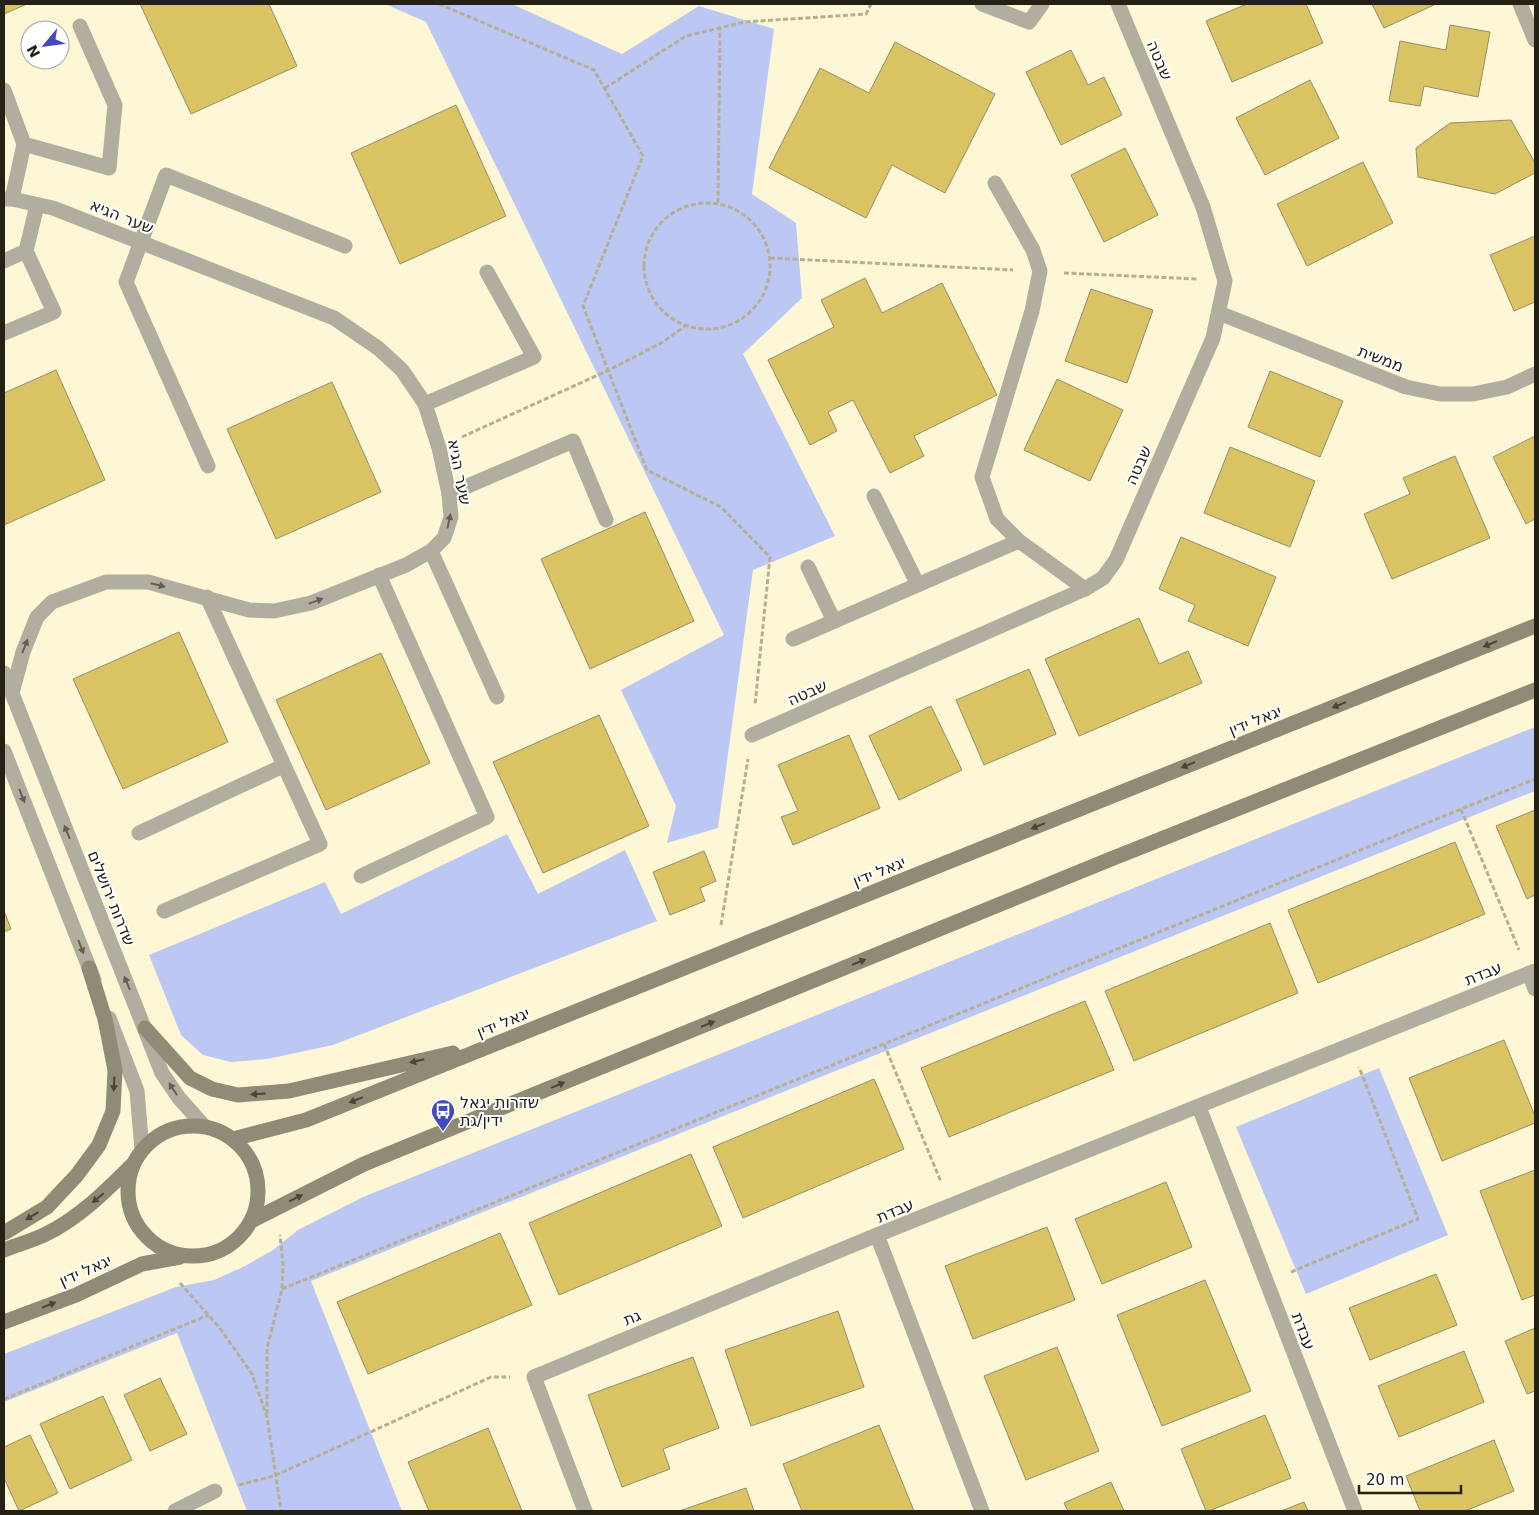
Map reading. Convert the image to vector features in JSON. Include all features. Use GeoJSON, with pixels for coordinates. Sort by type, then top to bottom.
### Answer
{"type":"FeatureCollection","features":[{"type":"Feature","properties":{"kind":"main road","name":"יגאל ידין"},"geometry":{"type":"LineString","coordinates":[[233,1139],[306,1120],[1535,626]]}},
{"type":"Feature","properties":{"kind":"main road"},"geometry":{"type":"LineString","coordinates":[[253,1220],[364,1164],[1106,861],[1535,690]]}},
{"type":"Feature","properties":{"kind":"main road"},"geometry":{"type":"LineString","coordinates":[[4,1232],[47,1206],[78,1175],[99,1145],[113,1111],[115,1070],[106,1020],[89,968]]}},
{"type":"Feature","properties":{"kind":"main road"},"geometry":{"type":"LineString","coordinates":[[145,1028],[168,1056],[190,1078],[212,1089],[238,1095],[265,1094],[289,1090],[498,1043]]}},
{"type":"Feature","properties":{"kind":"main road"},"geometry":{"type":"LineString","coordinates":[[4,1250],[45,1234],[78,1213],[103,1194],[133,1164],[142,1150],[154,1138],[170,1130],[187,1126],[204,1126],[219,1131],[233,1139],[248,1156],[257,1176],[258,1198],[253,1220],[240,1237],[224,1249],[204,1256],[183,1256],[164,1250],[148,1238],[136,1222],[129,1204],[128,1183],[133,1164]]}},
{"type":"Feature","properties":{"kind":"main road","name":"יגאל ידין"},"geometry":{"type":"LineString","coordinates":[[4,1322],[76,1295],[142,1264],[183,1256]]}},
{"type":"Feature","properties":{"kind":"street"},"geometry":{"type":"LineString","coordinates":[[982,4],[1029,22],[1042,4]]}},
{"type":"Feature","properties":{"kind":"street","name":"שבטה"},"geometry":{"type":"LineString","coordinates":[[752,735],[1085,589],[1103,578],[1116,560],[1213,338],[1226,281],[1203,207],[1118,4]]}},
{"type":"Feature","properties":{"kind":"street"},"geometry":{"type":"LineString","coordinates":[[1520,4],[1535,40]]}},
{"type":"Feature","properties":{"kind":"street"},"geometry":{"type":"LineString","coordinates":[[24,144],[108,168],[115,105],[80,26]]}},
{"type":"Feature","properties":{"kind":"street"},"geometry":{"type":"LineString","coordinates":[[4,90],[24,144],[8,199]]}},
{"type":"Feature","properties":{"kind":"street"},"geometry":{"type":"LineString","coordinates":[[208,466],[126,282],[166,175],[345,246]]}},
{"type":"Feature","properties":{"kind":"street"},"geometry":{"type":"LineString","coordinates":[[995,183],[1033,250],[1040,271],[1032,311],[982,477],[997,519],[1019,541],[1085,589]]}},
{"type":"Feature","properties":{"kind":"street","name":"שער הגיא"},"geometry":{"type":"LineString","coordinates":[[8,199],[53,208],[334,318],[378,348],[402,370],[426,404],[439,448],[449,494],[450,516],[444,538],[431,551],[406,565],[311,603],[274,611],[250,610],[148,582],[106,582],[52,602],[37,617],[23,652],[12,693]]}},
{"type":"Feature","properties":{"kind":"street"},"geometry":{"type":"LineString","coordinates":[[4,333],[54,312],[26,251],[37,205]]}},
{"type":"Feature","properties":{"kind":"street"},"geometry":{"type":"LineString","coordinates":[[4,261],[26,251]]}},
{"type":"Feature","properties":{"kind":"street"},"geometry":{"type":"LineString","coordinates":[[426,404],[534,357],[487,272]]}},
{"type":"Feature","properties":{"kind":"street","name":"ממשית"},"geometry":{"type":"LineString","coordinates":[[1219,313],[1406,386],[1440,394],[1482,393],[1507,387],[1535,374]]}},
{"type":"Feature","properties":{"kind":"street"},"geometry":{"type":"LineString","coordinates":[[449,494],[573,441],[606,520]]}},
{"type":"Feature","properties":{"kind":"street"},"geometry":{"type":"LineString","coordinates":[[874,496],[918,585]]}},
{"type":"Feature","properties":{"kind":"street"},"geometry":{"type":"LineString","coordinates":[[792,639],[1019,541]]}},
{"type":"Feature","properties":{"kind":"street"},"geometry":{"type":"LineString","coordinates":[[431,551],[497,697]]}},
{"type":"Feature","properties":{"kind":"street"},"geometry":{"type":"LineString","coordinates":[[808,567],[834,621]]}},
{"type":"Feature","properties":{"kind":"street"},"geometry":{"type":"LineString","coordinates":[[362,876],[487,817],[380,575]]}},
{"type":"Feature","properties":{"kind":"street"},"geometry":{"type":"LineString","coordinates":[[164,911],[320,844],[207,598]]}},
{"type":"Feature","properties":{"kind":"street","name":"שדרות ירושלים"},"geometry":{"type":"LineString","coordinates":[[4,672],[162,1073],[179,1098],[204,1126]]}},
{"type":"Feature","properties":{"kind":"street"},"geometry":{"type":"LineString","coordinates":[[4,751],[138,1091],[142,1150]]}},
{"type":"Feature","properties":{"kind":"street"},"geometry":{"type":"LineString","coordinates":[[138,832],[283,766]]}},
{"type":"Feature","properties":{"kind":"street"},"geometry":{"type":"LineString","coordinates":[[1532,972],[1535,989]]}},
{"type":"Feature","properties":{"kind":"street","name":"עבדת"},"geometry":{"type":"LineString","coordinates":[[982,1511],[877,1235],[1532,972]]}},
{"type":"Feature","properties":{"kind":"street","name":"עבדת"},"geometry":{"type":"LineString","coordinates":[[1199,1107],[1356,1511]]}},
{"type":"Feature","properties":{"kind":"street","name":"גת"},"geometry":{"type":"LineString","coordinates":[[534,1377],[877,1235]]}},
{"type":"Feature","properties":{"kind":"street"},"geometry":{"type":"LineString","coordinates":[[534,1377],[585,1511]]}},
{"type":"Feature","properties":{"kind":"street"},"geometry":{"type":"LineString","coordinates":[[175,1511],[215,1491]]}},
{"type":"Feature","properties":{"kind":"path"},"geometry":{"type":"LineString","coordinates":[[441,4],[594,70],[605,88],[643,156],[583,306],[647,470],[721,507],[770,557],[752,735],[716,956]]}},
{"type":"Feature","properties":{"kind":"path"},"geometry":{"type":"LineString","coordinates":[[605,88],[686,36],[744,22],[866,14],[871,4]]}},
{"type":"Feature","properties":{"kind":"path"},"geometry":{"type":"LineString","coordinates":[[718,203],[720,28]]}},
{"type":"Feature","properties":{"kind":"path"},"geometry":{"type":"LineString","coordinates":[[697,203],[718,203],[737,210],[753,222],[765,238],[770,258],[770,280],[761,300],[747,316],[728,326],[706,330],[685,326],[667,315],[653,300],[645,280],[644,260],[649,239],[661,222],[677,209],[697,203]]}},
{"type":"Feature","properties":{"kind":"path"},"geometry":{"type":"LineString","coordinates":[[770,258],[1226,281]]}},
{"type":"Feature","properties":{"kind":"path"},"geometry":{"type":"LineString","coordinates":[[439,448],[609,370],[663,342],[685,326]]}},
{"type":"Feature","properties":{"kind":"path"},"geometry":{"type":"LineString","coordinates":[[282,1289],[1535,779]]}},
{"type":"Feature","properties":{"kind":"path"},"geometry":{"type":"LineString","coordinates":[[1461,809],[1532,972]]}},
{"type":"Feature","properties":{"kind":"path"},"geometry":{"type":"LineString","coordinates":[[884,1044],[951,1206]]}},
{"type":"Feature","properties":{"kind":"path"},"geometry":{"type":"LineString","coordinates":[[1267,1282],[1418,1219],[1351,1046]]}},
{"type":"Feature","properties":{"kind":"path"},"geometry":{"type":"LineString","coordinates":[[278,1207],[283,1264],[282,1289],[267,1348],[267,1417],[274,1476],[281,1511]]}},
{"type":"Feature","properties":{"kind":"path"},"geometry":{"type":"LineString","coordinates":[[159,1260],[219,1326],[252,1374],[267,1417]]}},
{"type":"Feature","properties":{"kind":"path"},"geometry":{"type":"LineString","coordinates":[[4,1399],[209,1315]]}},
{"type":"Feature","properties":{"kind":"path"},"geometry":{"type":"LineString","coordinates":[[215,1491],[274,1476],[491,1376],[534,1377]]}},
{"type":"Feature","properties":{"kind":"shaded area"},"geometry":{"type":"Polygon","coordinates":[[[385,4],[512,4],[622,54],[699,6],[774,29],[752,194],[796,223],[802,298],[743,354],[835,536],[753,570],[718,828],[667,843],[676,806],[621,690],[724,635],[426,22],[385,4]]]}},
{"type":"Feature","properties":{"kind":"shaded area"},"geometry":{"type":"Polygon","coordinates":[[[1535,727],[1535,791],[311,1281],[402,1511],[247,1511],[177,1333],[4,1402],[4,1354],[176,1287],[214,1280],[243,1267],[273,1250],[298,1230],[363,1197],[1535,727]]]}},
{"type":"Feature","properties":{"kind":"shaded area"},"geometry":{"type":"Polygon","coordinates":[[[507,834],[538,894],[625,850],[657,921],[333,1045],[267,1059],[231,1062],[203,1055],[181,1035],[149,955],[325,882],[341,914],[507,834]]]}},
{"type":"Feature","properties":{"kind":"shaded area"},"geometry":{"type":"Polygon","coordinates":[[[1379,1068],[1448,1235],[1306,1294],[1236,1127],[1379,1068]]]}},
{"type":"Feature","properties":{"kind":"building"},"geometry":{"type":"Polygon","coordinates":[[[4,4],[27,4],[4,14],[4,4]]]}},
{"type":"Feature","properties":{"kind":"building"},"geometry":{"type":"Polygon","coordinates":[[[140,4],[269,4],[297,66],[191,114],[140,4]]]}},
{"type":"Feature","properties":{"kind":"building"},"geometry":{"type":"Polygon","coordinates":[[[1247,4],[1306,4],[1323,43],[1232,82],[1206,21],[1247,4]]]}},
{"type":"Feature","properties":{"kind":"building"},"geometry":{"type":"Polygon","coordinates":[[[1372,4],[1436,4],[1384,28],[1372,4]]]}},
{"type":"Feature","properties":{"kind":"building"},"geometry":{"type":"Polygon","coordinates":[[[1450,25],[1490,32],[1478,97],[1424,86],[1420,106],[1389,101],[1400,41],[1446,50],[1450,25]]]}},
{"type":"Feature","properties":{"kind":"building"},"geometry":{"type":"Polygon","coordinates":[[[895,42],[995,94],[945,193],[892,165],[866,218],[769,168],[820,68],[869,93],[895,42]]]}},
{"type":"Feature","properties":{"kind":"building"},"geometry":{"type":"Polygon","coordinates":[[[1071,50],[1088,85],[1104,77],[1122,115],[1061,145],[1026,72],[1071,50]]]}},
{"type":"Feature","properties":{"kind":"building"},"geometry":{"type":"Polygon","coordinates":[[[1310,80],[1339,138],[1265,175],[1236,118],[1310,80]]]}},
{"type":"Feature","properties":{"kind":"building"},"geometry":{"type":"Polygon","coordinates":[[[456,105],[506,216],[400,264],[351,153],[456,105]]]}},
{"type":"Feature","properties":{"kind":"building"},"geometry":{"type":"Polygon","coordinates":[[[1511,120],[1535,163],[1535,173],[1495,194],[1418,177],[1416,148],[1450,123],[1511,120]]]}},
{"type":"Feature","properties":{"kind":"building"},"geometry":{"type":"Polygon","coordinates":[[[1125,148],[1158,215],[1104,242],[1071,175],[1125,148]]]}},
{"type":"Feature","properties":{"kind":"building"},"geometry":{"type":"Polygon","coordinates":[[[1363,162],[1393,223],[1307,266],[1277,204],[1363,162]]]}},
{"type":"Feature","properties":{"kind":"building"},"geometry":{"type":"Polygon","coordinates":[[[1535,236],[1535,302],[1514,311],[1490,255],[1535,236]]]}},
{"type":"Feature","properties":{"kind":"building"},"geometry":{"type":"Polygon","coordinates":[[[865,278],[882,313],[942,283],[997,395],[914,436],[924,456],[890,473],[853,400],[828,412],[837,431],[810,445],[768,360],[834,327],[821,300],[865,278]]]}},
{"type":"Feature","properties":{"kind":"building"},"geometry":{"type":"Polygon","coordinates":[[[1091,289],[1153,310],[1127,383],[1065,361],[1091,289]]]}},
{"type":"Feature","properties":{"kind":"building"},"geometry":{"type":"Polygon","coordinates":[[[56,370],[105,480],[4,525],[4,393],[56,370]]]}},
{"type":"Feature","properties":{"kind":"building"},"geometry":{"type":"Polygon","coordinates":[[[1270,371],[1343,401],[1320,457],[1248,427],[1270,371]]]}},
{"type":"Feature","properties":{"kind":"building"},"geometry":{"type":"Polygon","coordinates":[[[1057,379],[1123,410],[1090,481],[1024,450],[1057,379]]]}},
{"type":"Feature","properties":{"kind":"building"},"geometry":{"type":"Polygon","coordinates":[[[332,382],[381,492],[276,539],[227,429],[332,382]]]}},
{"type":"Feature","properties":{"kind":"building"},"geometry":{"type":"Polygon","coordinates":[[[1535,436],[1535,519],[1526,524],[1493,457],[1535,436]]]}},
{"type":"Feature","properties":{"kind":"building"},"geometry":{"type":"Polygon","coordinates":[[[1230,447],[1315,481],[1290,547],[1204,513],[1230,447]]]}},
{"type":"Feature","properties":{"kind":"building"},"geometry":{"type":"Polygon","coordinates":[[[1455,456],[1490,538],[1392,579],[1364,514],[1410,494],[1403,478],[1455,456]]]}},
{"type":"Feature","properties":{"kind":"building"},"geometry":{"type":"Polygon","coordinates":[[[645,512],[694,621],[590,669],[541,559],[645,512]]]}},
{"type":"Feature","properties":{"kind":"building"},"geometry":{"type":"Polygon","coordinates":[[[1181,537],[1276,577],[1248,646],[1188,621],[1195,605],[1159,589],[1181,537]]]}},
{"type":"Feature","properties":{"kind":"building"},"geometry":{"type":"Polygon","coordinates":[[[1139,618],[1159,664],[1188,651],[1202,683],[1079,736],[1045,659],[1139,618]]]}},
{"type":"Feature","properties":{"kind":"building"},"geometry":{"type":"Polygon","coordinates":[[[179,632],[228,742],[123,789],[73,679],[179,632]]]}},
{"type":"Feature","properties":{"kind":"building"},"geometry":{"type":"Polygon","coordinates":[[[381,653],[430,763],[326,810],[276,700],[381,653]]]}},
{"type":"Feature","properties":{"kind":"building"},"geometry":{"type":"Polygon","coordinates":[[[1029,669],[1056,734],[984,765],[956,700],[1029,669]]]}},
{"type":"Feature","properties":{"kind":"building"},"geometry":{"type":"Polygon","coordinates":[[[931,706],[962,770],[899,800],[869,736],[931,706]]]}},
{"type":"Feature","properties":{"kind":"building"},"geometry":{"type":"Polygon","coordinates":[[[599,715],[649,826],[543,873],[493,762],[599,715]]]}},
{"type":"Feature","properties":{"kind":"building"},"geometry":{"type":"Polygon","coordinates":[[[849,735],[880,808],[793,845],[781,817],[798,811],[778,765],[849,735]]]}},
{"type":"Feature","properties":{"kind":"building"},"geometry":{"type":"Polygon","coordinates":[[[1535,810],[1535,895],[1527,899],[1496,826],[1535,810]]]}},
{"type":"Feature","properties":{"kind":"building"},"geometry":{"type":"Polygon","coordinates":[[[1455,842],[1485,914],[1318,983],[1288,910],[1455,842]]]}},
{"type":"Feature","properties":{"kind":"building"},"geometry":{"type":"Polygon","coordinates":[[[704,851],[716,881],[700,888],[705,901],[670,915],[653,872],[704,851]]]}},
{"type":"Feature","properties":{"kind":"building"},"geometry":{"type":"Polygon","coordinates":[[[4,911],[11,929],[4,932],[4,911]]]}},
{"type":"Feature","properties":{"kind":"building"},"geometry":{"type":"Polygon","coordinates":[[[1270,923],[1298,993],[1134,1061],[1105,991],[1270,923]]]}},
{"type":"Feature","properties":{"kind":"building"},"geometry":{"type":"Polygon","coordinates":[[[1085,1001],[1114,1070],[949,1137],[921,1068],[1085,1001]]]}},
{"type":"Feature","properties":{"kind":"building"},"geometry":{"type":"Polygon","coordinates":[[[1504,1040],[1535,1116],[1535,1123],[1442,1161],[1409,1078],[1504,1040]]]}},
{"type":"Feature","properties":{"kind":"building"},"geometry":{"type":"Polygon","coordinates":[[[874,1079],[904,1149],[743,1218],[713,1147],[874,1079]]]}},
{"type":"Feature","properties":{"kind":"building"},"geometry":{"type":"Polygon","coordinates":[[[691,1154],[722,1226],[559,1295],[529,1223],[691,1154]]]}},
{"type":"Feature","properties":{"kind":"building"},"geometry":{"type":"Polygon","coordinates":[[[1535,1170],[1535,1295],[1522,1300],[1480,1191],[1535,1170]]]}},
{"type":"Feature","properties":{"kind":"building"},"geometry":{"type":"Polygon","coordinates":[[[1166,1182],[1192,1247],[1102,1284],[1075,1219],[1166,1182]]]}},
{"type":"Feature","properties":{"kind":"building"},"geometry":{"type":"Polygon","coordinates":[[[1047,1227],[1075,1300],[973,1339],[945,1266],[1047,1227]]]}},
{"type":"Feature","properties":{"kind":"building"},"geometry":{"type":"Polygon","coordinates":[[[500,1233],[532,1305],[368,1374],[337,1302],[500,1233]]]}},
{"type":"Feature","properties":{"kind":"building"},"geometry":{"type":"Polygon","coordinates":[[[1436,1274],[1457,1325],[1370,1360],[1349,1308],[1436,1274]]]}},
{"type":"Feature","properties":{"kind":"building"},"geometry":{"type":"Polygon","coordinates":[[[1205,1280],[1251,1391],[1162,1426],[1117,1315],[1205,1280]]]}},
{"type":"Feature","properties":{"kind":"building"},"geometry":{"type":"Polygon","coordinates":[[[838,1311],[864,1387],[751,1426],[725,1350],[838,1311]]]}},
{"type":"Feature","properties":{"kind":"building"},"geometry":{"type":"Polygon","coordinates":[[[1535,1328],[1535,1391],[1527,1394],[1505,1341],[1535,1328]]]}},
{"type":"Feature","properties":{"kind":"building"},"geometry":{"type":"Polygon","coordinates":[[[1057,1347],[1099,1451],[1026,1480],[984,1376],[1057,1347]]]}},
{"type":"Feature","properties":{"kind":"building"},"geometry":{"type":"Polygon","coordinates":[[[1464,1351],[1484,1402],[1399,1437],[1378,1386],[1464,1351]]]}},
{"type":"Feature","properties":{"kind":"building"},"geometry":{"type":"Polygon","coordinates":[[[693,1357],[719,1428],[663,1449],[670,1469],[622,1487],[588,1395],[693,1357]]]}},
{"type":"Feature","properties":{"kind":"building"},"geometry":{"type":"Polygon","coordinates":[[[160,1378],[187,1434],[150,1451],[124,1395],[160,1378]]]}},
{"type":"Feature","properties":{"kind":"building"},"geometry":{"type":"Polygon","coordinates":[[[103,1396],[132,1460],[70,1489],[40,1424],[103,1396]]]}},
{"type":"Feature","properties":{"kind":"building"},"geometry":{"type":"Polygon","coordinates":[[[1265,1415],[1291,1478],[1206,1511],[1181,1449],[1265,1415]]]}},
{"type":"Feature","properties":{"kind":"building"},"geometry":{"type":"Polygon","coordinates":[[[879,1425],[914,1511],[802,1511],[783,1464],[879,1425]]]}},
{"type":"Feature","properties":{"kind":"building"},"geometry":{"type":"Polygon","coordinates":[[[488,1428],[522,1511],[429,1511],[408,1462],[488,1428]]]}},
{"type":"Feature","properties":{"kind":"building"},"geometry":{"type":"Polygon","coordinates":[[[30,1435],[58,1493],[19,1511],[4,1478],[4,1447],[30,1435]]]}},
{"type":"Feature","properties":{"kind":"building"},"geometry":{"type":"Polygon","coordinates":[[[1494,1440],[1514,1491],[1465,1511],[1420,1511],[1406,1476],[1494,1440]]]}},
{"type":"Feature","properties":{"kind":"building"},"geometry":{"type":"Polygon","coordinates":[[[1111,1482],[1124,1511],[1068,1511],[1064,1503],[1111,1482]]]}},
{"type":"Feature","properties":{"kind":"building"},"geometry":{"type":"Polygon","coordinates":[[[746,1488],[754,1511],[679,1511],[746,1488]]]}},
{"type":"Feature","properties":{"kind":"building"},"geometry":{"type":"Polygon","coordinates":[[[1304,1502],[1308,1511],[1281,1511],[1304,1502]]]}},
{"type":"Feature","properties":{"kind":"place","name":"שדרות יגאל ידין/גת"},"geometry":{"type":"Point","coordinates":[443,1132]}}]}
